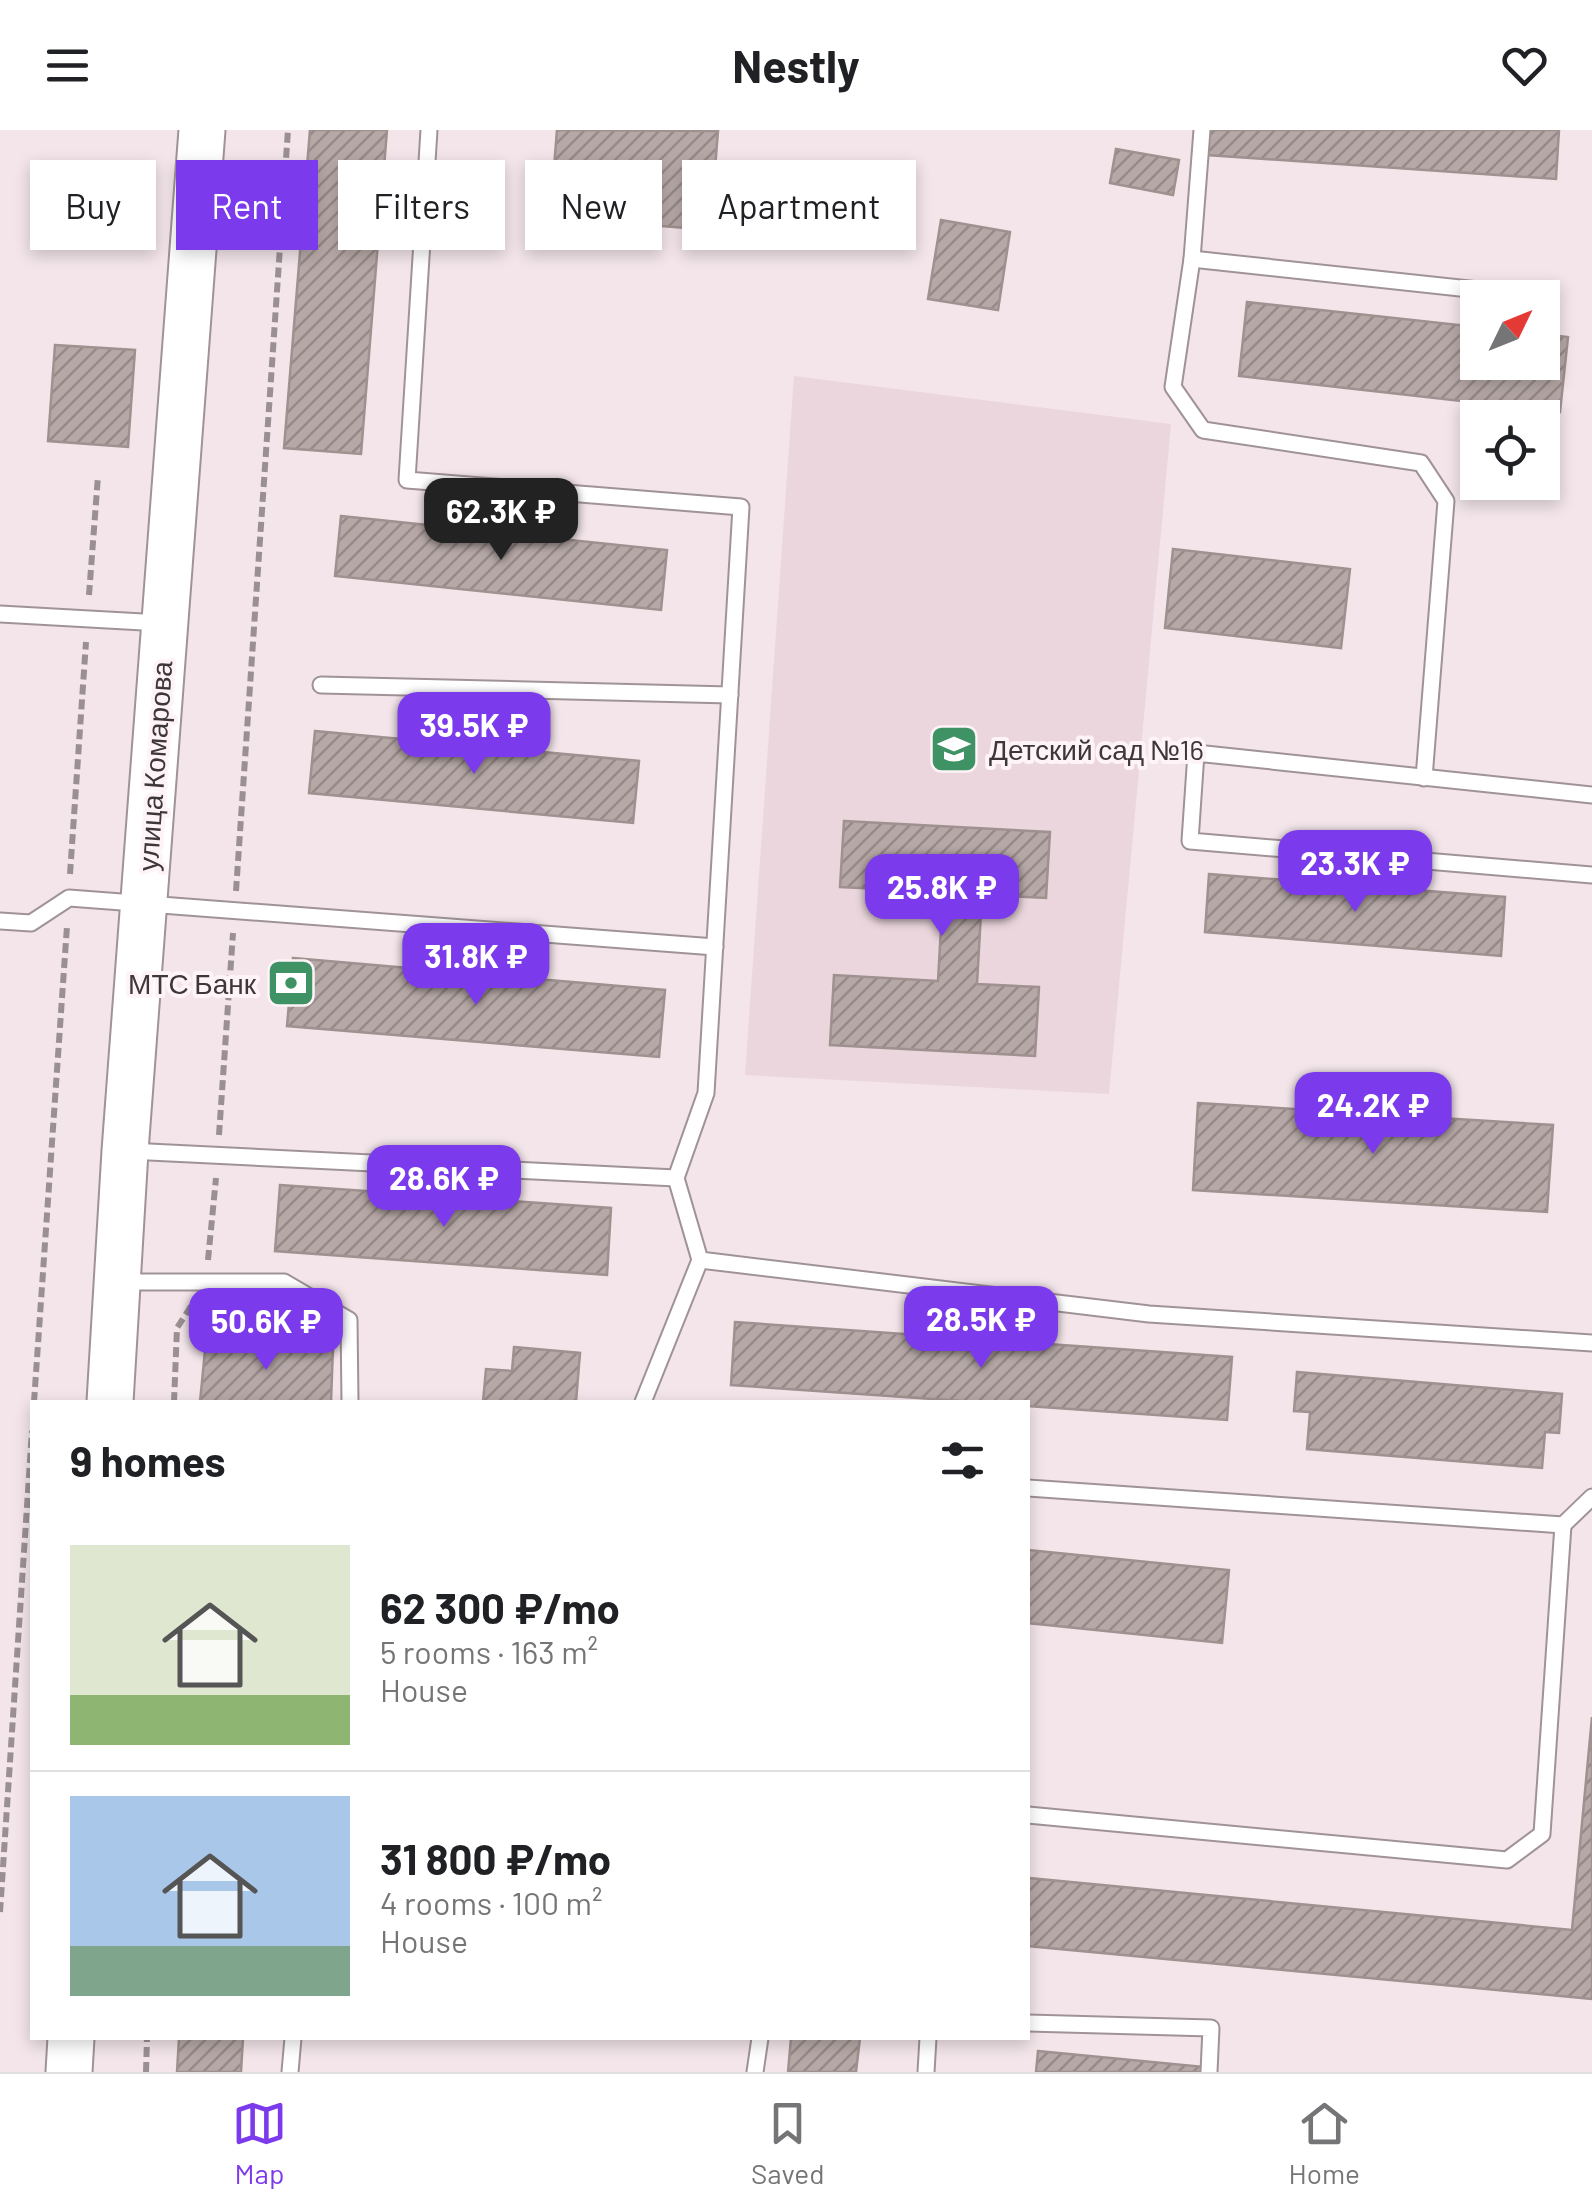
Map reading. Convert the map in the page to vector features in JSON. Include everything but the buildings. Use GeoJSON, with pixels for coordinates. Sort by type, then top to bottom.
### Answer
{"type":"FeatureCollection","features":[{"type":"Feature","properties":{"kind":"street","name":"улица Комарова"},"geometry":{"type":"LineString","coordinates":[[110,1400],[125,1151],[145,966],[144,903],[202,130]]}},
{"type":"Feature","properties":{"kind":"street"},"geometry":{"type":"LineString","coordinates":[[69,2072],[71,2040]]}},
{"type":"Feature","properties":{"kind":"lane"},"geometry":{"type":"LineString","coordinates":[[429,130],[407,480],[741,507],[706,1092],[676,1178],[700,1260],[644,1400]]}},
{"type":"Feature","properties":{"kind":"lane"},"geometry":{"type":"LineString","coordinates":[[1202,130],[1192,260],[1173,387],[1203,430],[1421,463],[1446,501],[1424,778]]}},
{"type":"Feature","properties":{"kind":"lane"},"geometry":{"type":"LineString","coordinates":[[1192,260],[1460,289]]}},
{"type":"Feature","properties":{"kind":"lane"},"geometry":{"type":"LineString","coordinates":[[0,614],[165,623]]}},
{"type":"Feature","properties":{"kind":"lane"},"geometry":{"type":"LineString","coordinates":[[321,685],[730,695]]}},
{"type":"Feature","properties":{"kind":"lane"},"geometry":{"type":"LineString","coordinates":[[1592,796],[1196,753],[1190,841],[1592,875]]}},
{"type":"Feature","properties":{"kind":"lane"},"geometry":{"type":"LineString","coordinates":[[0,921],[31,923],[68,898],[715,947]]}},
{"type":"Feature","properties":{"kind":"lane"},"geometry":{"type":"LineString","coordinates":[[125,1151],[676,1178]]}},
{"type":"Feature","properties":{"kind":"lane"},"geometry":{"type":"LineString","coordinates":[[700,1260],[1149,1314],[1592,1343]]}},
{"type":"Feature","properties":{"kind":"lane"},"geometry":{"type":"LineString","coordinates":[[117,1282],[284,1282],[349,1320],[350,1400]]}},
{"type":"Feature","properties":{"kind":"lane"},"geometry":{"type":"LineString","coordinates":[[1030,1488],[1562,1525]]}},
{"type":"Feature","properties":{"kind":"lane"},"geometry":{"type":"LineString","coordinates":[[1030,1815],[1507,1860],[1542,1834],[1562,1525],[1592,1497]]}},
{"type":"Feature","properties":{"kind":"lane"},"geometry":{"type":"LineString","coordinates":[[1030,2024],[1211,2028],[1209,2072]]}},
{"type":"Feature","properties":{"kind":"lane"},"geometry":{"type":"LineString","coordinates":[[290,2072],[293,2040]]}},
{"type":"Feature","properties":{"kind":"lane"},"geometry":{"type":"LineString","coordinates":[[755,2072],[760,2040]]}},
{"type":"Feature","properties":{"kind":"lane"},"geometry":{"type":"LineString","coordinates":[[926,2072],[928,2040]]}},
{"type":"Feature","properties":{"kind":"path"},"geometry":{"type":"LineString","coordinates":[[174,1400],[177,1328],[206,1282],[218,1155],[288,130]]}},
{"type":"Feature","properties":{"kind":"path"},"geometry":{"type":"LineString","coordinates":[[34,1400],[98,476]]}},
{"type":"Feature","properties":{"kind":"path"},"geometry":{"type":"LineString","coordinates":[[0,1912],[30,1462]]}},
{"type":"Feature","properties":{"kind":"path"},"geometry":{"type":"LineString","coordinates":[[146,2072],[147,2040]]}},
{"type":"Feature","properties":{"kind":"shaded area","name":"Детский сад №16"},"geometry":{"type":"Polygon","coordinates":[[[794,376],[1171,424],[1109,1094],[745,1075],[794,376]]]}},
{"type":"Feature","properties":{"kind":"place","name":"Детский сад №16"},"geometry":{"type":"Point","coordinates":[954,749]}},
{"type":"Feature","properties":{"kind":"place","name":"МТС Банк"},"geometry":{"type":"Point","coordinates":[291,983]}}]}
